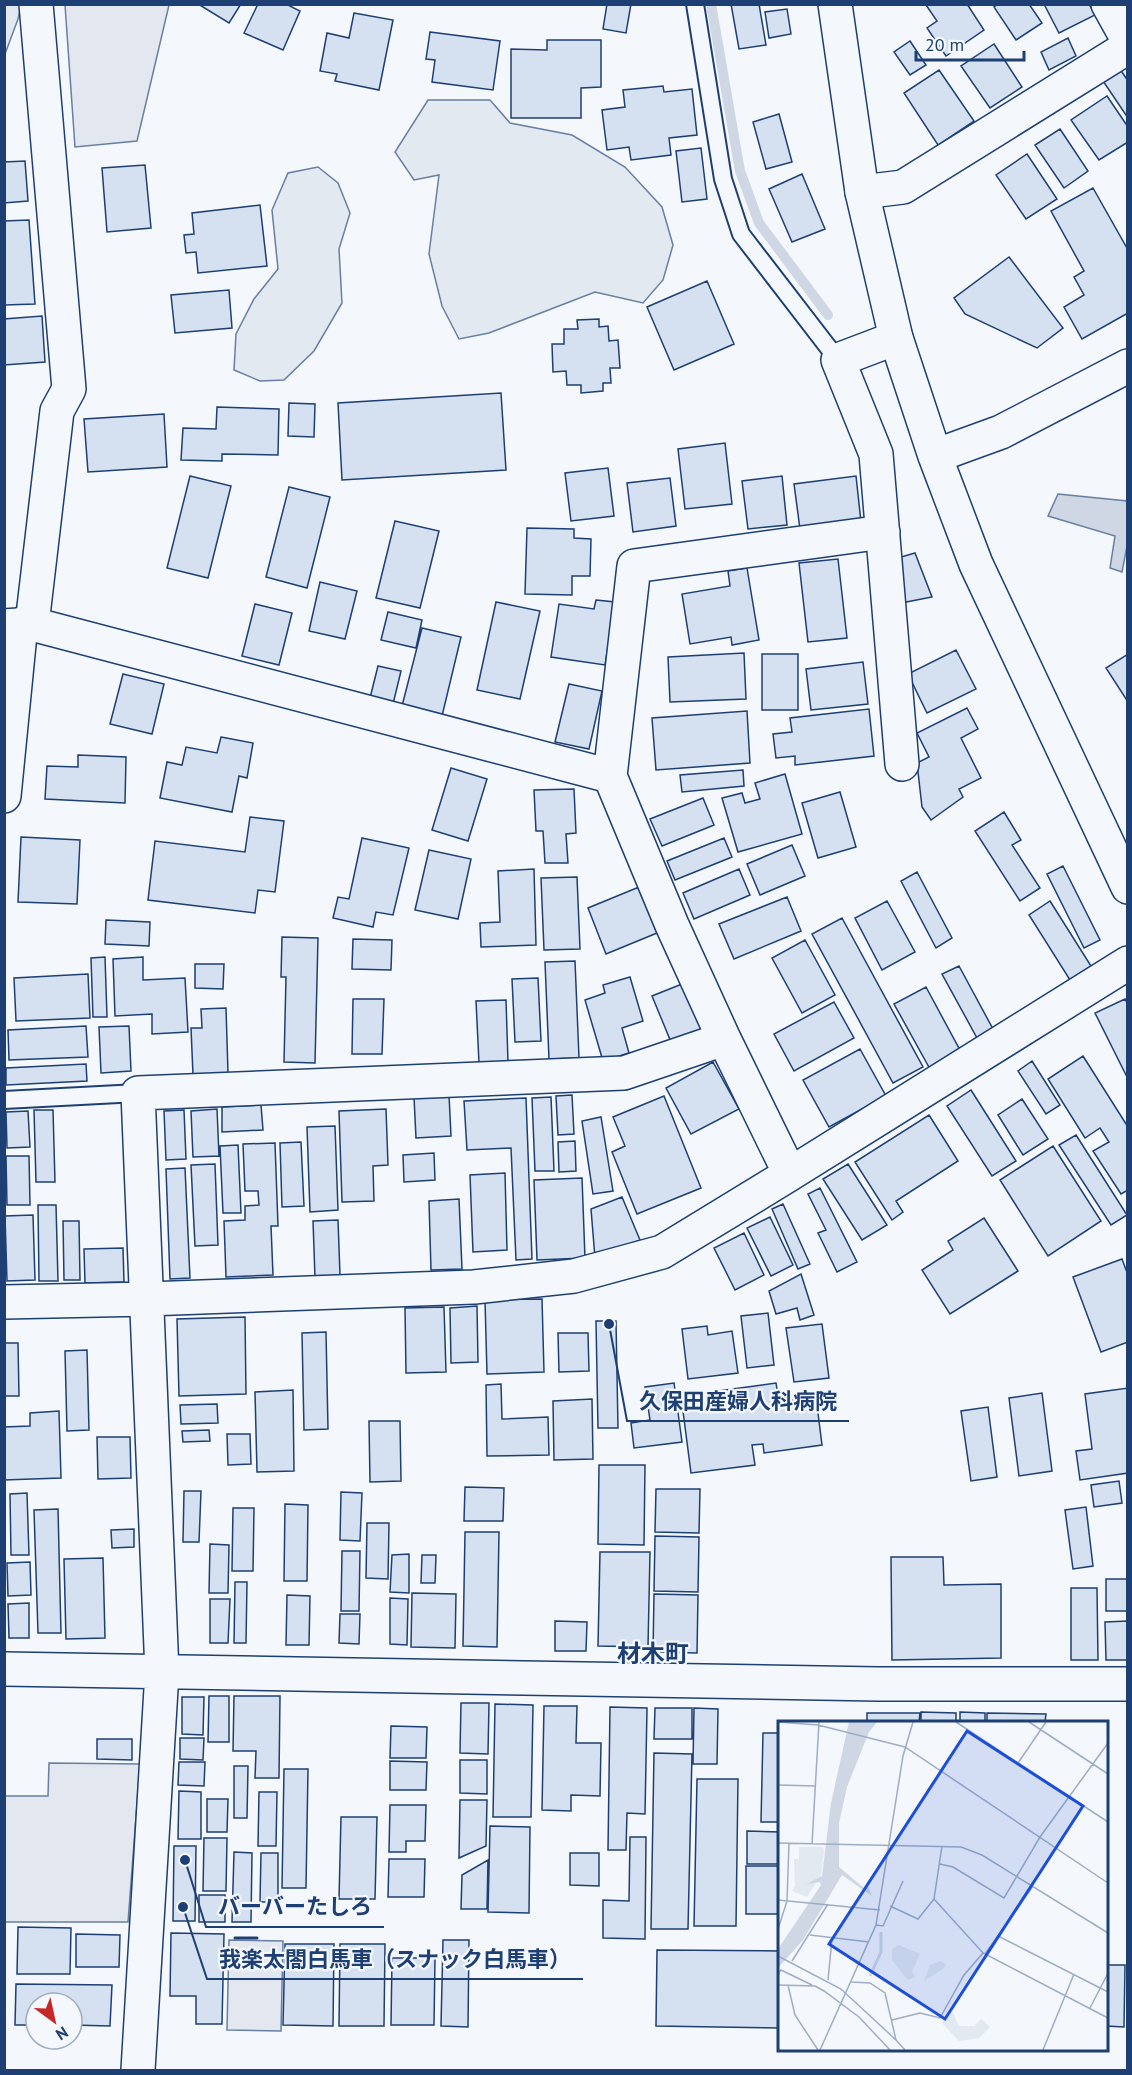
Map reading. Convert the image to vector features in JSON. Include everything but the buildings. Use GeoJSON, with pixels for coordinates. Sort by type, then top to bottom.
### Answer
{"type":"FeatureCollection","features":[{"type":"Feature","properties":{"kind":"street"},"geometry":{"type":"LineString","coordinates":[[4,796],[19,625],[57,411],[69,389],[36,4]]}},
{"type":"Feature","properties":{"kind":"street"},"geometry":{"type":"LineString","coordinates":[[835,4],[862,192],[896,338],[935,456],[976,564],[1128,887]]}},
{"type":"Feature","properties":{"kind":"street"},"geometry":{"type":"LineString","coordinates":[[1108,4],[1128,40]]}},
{"type":"Feature","properties":{"kind":"street"},"geometry":{"type":"LineString","coordinates":[[862,192],[903,187],[1128,47]]}},
{"type":"Feature","properties":{"kind":"street"},"geometry":{"type":"LineString","coordinates":[[896,338],[838,360],[876,454],[902,764]]}},
{"type":"Feature","properties":{"kind":"street"},"geometry":{"type":"LineString","coordinates":[[935,456],[1001,432],[1128,366]]}},
{"type":"Feature","properties":{"kind":"street"},"geometry":{"type":"LineString","coordinates":[[790,1174],[724,1039],[672,925],[610,776],[634,567],[883,532]]}},
{"type":"Feature","properties":{"kind":"street"},"geometry":{"type":"LineString","coordinates":[[19,625],[610,776]]}},
{"type":"Feature","properties":{"kind":"street"},"geometry":{"type":"LineString","coordinates":[[4,1302],[474,1287],[574,1276],[662,1252],[1128,963]]}},
{"type":"Feature","properties":{"kind":"street"},"geometry":{"type":"LineString","coordinates":[[138,2070],[162,1672],[138,1093],[624,1073],[724,1039]]}},
{"type":"Feature","properties":{"kind":"street"},"geometry":{"type":"LineString","coordinates":[[4,1669],[854,1684],[1128,1684]]}},
{"type":"Feature","properties":{"kind":"lane"},"geometry":{"type":"LineString","coordinates":[[695,4],[723,179],[741,234],[838,360]]}},
{"type":"Feature","properties":{"kind":"lane"},"geometry":{"type":"LineString","coordinates":[[4,1100],[138,1093]]}},
{"type":"Feature","properties":{"kind":"shaded area"},"geometry":{"type":"Polygon","coordinates":[[[5,5],[21,5],[5,54],[5,5]]]}},
{"type":"Feature","properties":{"kind":"shaded area"},"geometry":{"type":"Polygon","coordinates":[[[65,5],[169,5],[137,141],[75,147],[65,5]]]}},
{"type":"Feature","properties":{"kind":"shaded area"},"geometry":{"type":"Polygon","coordinates":[[[428,100],[490,100],[510,123],[572,135],[625,167],[662,207],[673,245],[663,280],[643,303],[595,292],[489,333],[459,339],[442,306],[429,254],[439,175],[414,180],[395,152],[428,100]]]}},
{"type":"Feature","properties":{"kind":"shaded area"},"geometry":{"type":"Polygon","coordinates":[[[318,167],[338,183],[350,213],[339,249],[342,303],[314,351],[284,380],[260,381],[234,370],[236,334],[254,299],[278,269],[272,210],[288,173],[318,167]]]}},
{"type":"Feature","properties":{"kind":"shaded area"},"geometry":{"type":"Polygon","coordinates":[[[1058,494],[1127,501],[1127,546],[1122,572],[1110,568],[1115,536],[1048,516],[1058,494]]]}},
{"type":"Feature","properties":{"kind":"shaded area"},"geometry":{"type":"Polygon","coordinates":[[[49,1763],[140,1764],[128,1922],[5,1922],[5,1796],[48,1796],[49,1763]]]}},
{"type":"Feature","properties":{"kind":"shaded area"},"geometry":{"type":"Polygon","coordinates":[[[229,1940],[283,1941],[281,2031],[227,2030],[229,1940]]]}},
{"type":"Feature","properties":{"kind":"waterway"},"geometry":{"type":"LineString","coordinates":[[711,4],[740,171],[759,223],[828,315]]}},
{"type":"Feature","properties":{"kind":"wall"},"geometry":{"type":"LineString","coordinates":[[235,1938],[257,1938]]}},
{"type":"Feature","properties":{"kind":"place","name":"久保田産婦人科病院"},"geometry":{"type":"Point","coordinates":[609,1324]}},
{"type":"Feature","properties":{"kind":"place","name":"バーバーたしろ"},"geometry":{"type":"Point","coordinates":[185,1860]}},
{"type":"Feature","properties":{"kind":"place","name":"我楽太閤白馬車（スナック白馬車）"},"geometry":{"type":"Point","coordinates":[183,1907]}},
{"type":"Feature","properties":{"kind":"district","name":"材木町"},"geometry":{"type":"Point","coordinates":[653,1653]}}]}
